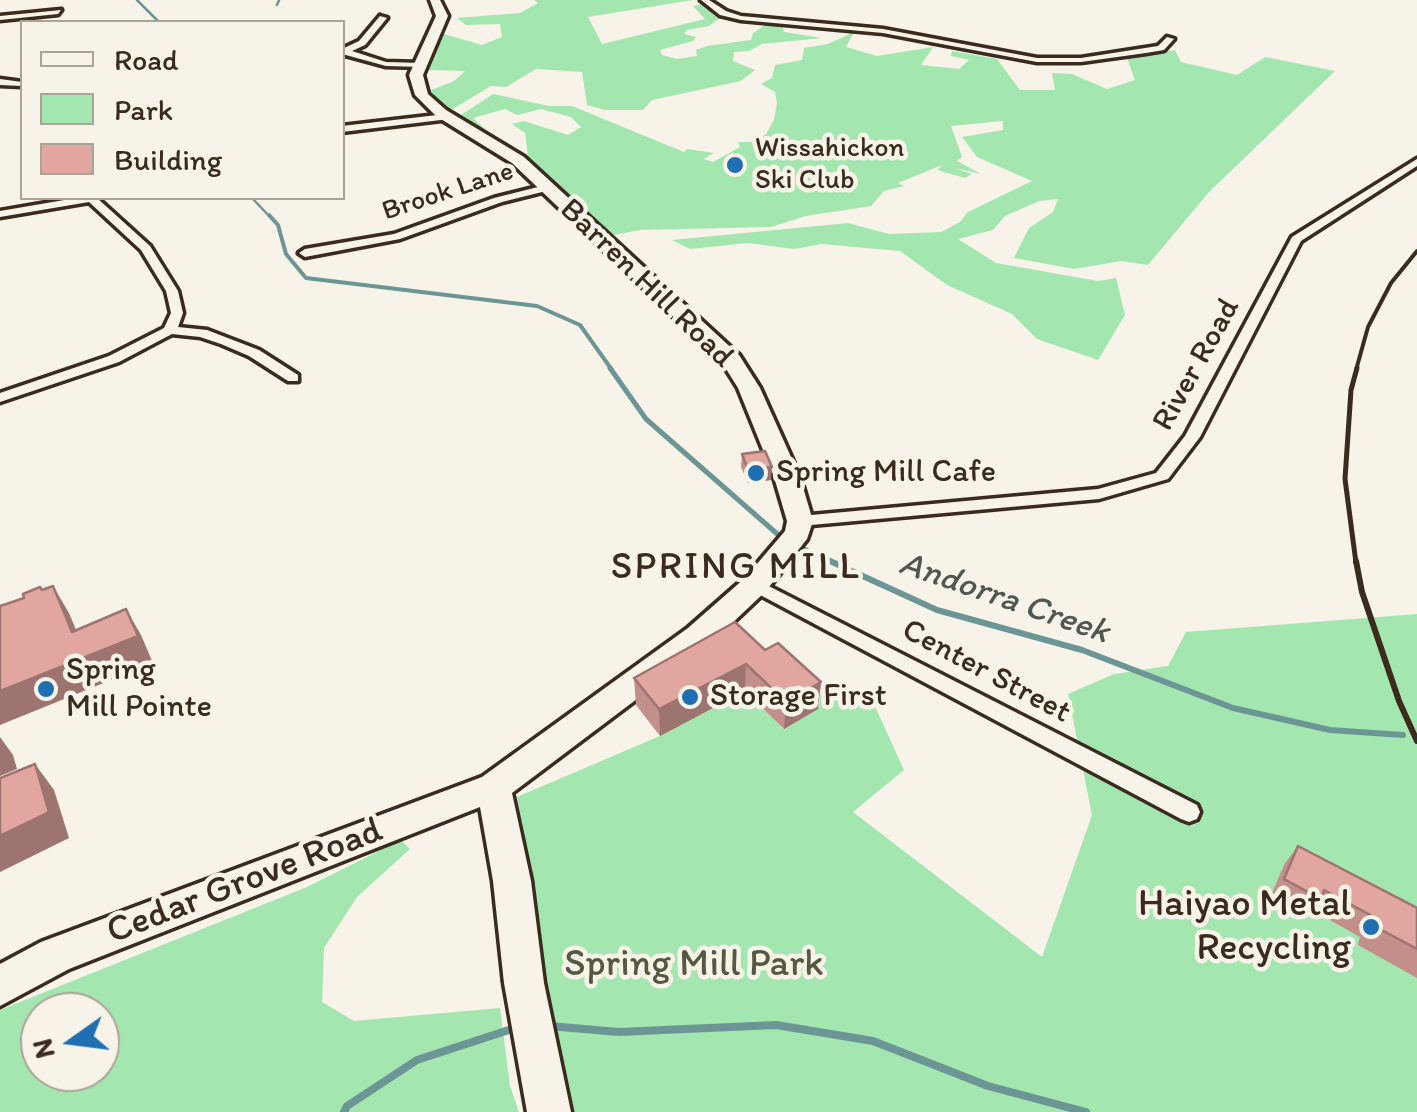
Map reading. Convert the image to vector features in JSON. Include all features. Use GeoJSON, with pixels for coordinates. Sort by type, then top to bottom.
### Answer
{"type":"FeatureCollection","features":[{"type":"Feature","properties":{"kind":"street"},"geometry":{"type":"LineString","coordinates":[[345,51],[382,63],[421,65],[442,19],[442,9],[434,0]]}},
{"type":"Feature","properties":{"kind":"street"},"geometry":{"type":"LineString","coordinates":[[704,0],[742,18],[883,31],[1037,60],[1081,60],[1146,51],[1161,48],[1170,39]]}},
{"type":"Feature","properties":{"kind":"street"},"geometry":{"type":"LineString","coordinates":[[0,18],[58,12]]}},
{"type":"Feature","properties":{"kind":"street"},"geometry":{"type":"LineString","coordinates":[[345,51],[361,44],[383,18]]}},
{"type":"Feature","properties":{"kind":"street"},"geometry":{"type":"LineString","coordinates":[[362,74],[382,63]]}},
{"type":"Feature","properties":{"kind":"street","name":"Barren Hill Road"},"geometry":{"type":"LineString","coordinates":[[421,65],[416,78],[428,102],[514,157],[736,366],[787,477],[800,520]]}},
{"type":"Feature","properties":{"kind":"street"},"geometry":{"type":"LineString","coordinates":[[345,129],[446,117]]}},
{"type":"Feature","properties":{"kind":"street","name":"River Road"},"geometry":{"type":"LineString","coordinates":[[800,520],[1099,494],[1162,476],[1192,437],[1296,240],[1417,162]]}},
{"type":"Feature","properties":{"kind":"street","name":"Brook Lane"},"geometry":{"type":"LineString","coordinates":[[305,253],[407,234],[498,200],[546,188]]}},
{"type":"Feature","properties":{"kind":"street"},"geometry":{"type":"LineString","coordinates":[[0,214],[80,200]]}},
{"type":"Feature","properties":{"kind":"street"},"geometry":{"type":"LineString","coordinates":[[93,200],[146,248],[172,291],[176,313],[170,330]]}},
{"type":"Feature","properties":{"kind":"street"},"geometry":{"type":"LineString","coordinates":[[0,398],[114,359],[170,330],[202,333],[226,341],[254,353],[293,378]]}},
{"type":"Feature","properties":{"kind":"street"},"geometry":{"type":"LineString","coordinates":[[545,1095],[494,787],[699,636],[783,554],[795,539],[800,520]]}},
{"type":"Feature","properties":{"kind":"street","name":"Center Street"},"geometry":{"type":"LineString","coordinates":[[755,585],[1190,812]]}},
{"type":"Feature","properties":{"kind":"street","name":"Cedar Grove Road"},"geometry":{"type":"LineString","coordinates":[[0,986],[55,955],[494,787]]}},
{"type":"Feature","properties":{"kind":"green space"},"geometry":{"type":"Polygon","coordinates":[[[534,0],[693,0],[588,17],[602,44],[705,19],[693,6],[701,4],[723,16],[709,26],[687,30],[684,34],[696,37],[693,41],[660,50],[662,55],[677,59],[697,56],[696,50],[707,46],[751,40],[753,33],[767,24],[782,24],[784,32],[822,38],[762,44],[749,51],[734,52],[733,61],[755,70],[741,81],[652,100],[643,110],[605,110],[587,105],[582,72],[536,69],[506,87],[491,86],[451,110],[429,91],[454,81],[465,71],[427,70],[444,34],[482,45],[502,37],[500,24],[466,25],[457,18],[520,13],[538,3],[534,0]]]}},
{"type":"Feature","properties":{"kind":"green space"},"geometry":{"type":"Polygon","coordinates":[[[854,32],[846,47],[877,56],[933,47],[921,65],[959,69],[969,60],[951,56],[952,51],[997,59],[1020,90],[1055,90],[1052,73],[1072,74],[1107,89],[1135,80],[1127,58],[1175,50],[1181,62],[1237,75],[1265,57],[1335,71],[1209,192],[1148,265],[1121,261],[1074,269],[1014,258],[1029,228],[1053,212],[1058,199],[1039,201],[1005,216],[993,230],[958,239],[996,263],[1098,281],[1116,278],[1125,315],[1098,360],[1037,339],[1012,314],[947,285],[900,251],[822,244],[794,249],[748,243],[690,249],[672,240],[848,223],[889,234],[941,232],[960,222],[968,212],[1032,181],[977,157],[962,137],[1003,130],[1003,121],[951,126],[962,157],[957,161],[981,174],[954,168],[972,174],[965,178],[937,170],[942,165],[898,183],[904,186],[884,191],[871,206],[806,216],[771,227],[640,230],[598,238],[523,158],[528,156],[525,133],[512,124],[524,121],[568,135],[581,127],[571,117],[541,109],[517,115],[505,109],[473,118],[484,128],[476,129],[461,115],[493,94],[549,106],[572,106],[684,152],[687,149],[714,153],[704,159],[713,162],[740,147],[738,142],[751,142],[766,134],[777,103],[775,92],[761,84],[772,78],[775,65],[802,60],[804,48],[828,44],[854,32]]]}},
{"type":"Feature","properties":{"kind":"green space","name":"Spring Mill Park"},"geometry":{"type":"Polygon","coordinates":[[[1417,614],[1417,1112],[558,1112],[498,805],[660,736],[745,691],[784,729],[818,709],[821,693],[873,702],[904,770],[853,812],[1042,957],[1092,815],[1068,694],[1114,674],[1168,666],[1186,632],[1417,614]]]}},
{"type":"Feature","properties":{"kind":"green space"},"geometry":{"type":"Polygon","coordinates":[[[401,840],[410,849],[357,897],[324,948],[322,1002],[354,1021],[500,1008],[510,1086],[519,1112],[0,1112],[0,1010],[20,1002],[20,1092],[120,1092],[120,992],[45,992],[307,887],[401,840]]]}},
{"type":"Feature","properties":{"kind":"building"},"geometry":{"type":"Polygon","coordinates":[[[765,451],[772,467],[748,470],[742,454],[765,451]]]}},
{"type":"Feature","properties":{"kind":"building"},"geometry":{"type":"Polygon","coordinates":[[[53,586],[72,632],[126,609],[138,636],[0,691],[0,606],[24,598],[23,594],[40,587],[42,590],[53,586]]]}},
{"type":"Feature","properties":{"kind":"building"},"geometry":{"type":"Polygon","coordinates":[[[735,622],[765,650],[778,643],[821,682],[786,702],[746,664],[659,709],[634,678],[735,622]]]}},
{"type":"Feature","properties":{"kind":"building"},"geometry":{"type":"Polygon","coordinates":[[[35,764],[49,812],[0,836],[0,778],[35,764]]]}},
{"type":"Feature","properties":{"kind":"building"},"geometry":{"type":"Polygon","coordinates":[[[1298,846],[1417,908],[1417,949],[1374,926],[1376,918],[1324,890],[1321,899],[1284,879],[1298,846]]]}},
{"type":"Feature","properties":{"kind":"waterway","name":"Andorra Creek"},"geometry":{"type":"LineString","coordinates":[[137,0],[157,20]]}},
{"type":"Feature","properties":{"kind":"waterway"},"geometry":{"type":"LineString","coordinates":[[277,5],[279,0]]}},
{"type":"Feature","properties":{"kind":"waterway","name":"Andorra Creek"},"geometry":{"type":"LineString","coordinates":[[254,200],[271,218]]}},
{"type":"Feature","properties":{"kind":"waterway","name":"Andorra Creek"},"geometry":{"type":"LineString","coordinates":[[269,215],[278,225],[286,254],[306,278],[537,306],[580,325],[612,370]]}},
{"type":"Feature","properties":{"kind":"waterway","name":"Andorra Creek"},"geometry":{"type":"LineString","coordinates":[[610,368],[646,419],[783,539]]}},
{"type":"Feature","properties":{"kind":"waterway","name":"Andorra Creek"},"geometry":{"type":"LineString","coordinates":[[798,546],[835,563]]}},
{"type":"Feature","properties":{"kind":"waterway","name":"Andorra Creek"},"geometry":{"type":"LineString","coordinates":[[830,561],[937,610],[1082,650],[1233,708],[1330,730],[1403,735]]}},
{"type":"Feature","properties":{"kind":"waterway"},"geometry":{"type":"LineString","coordinates":[[549,1026],[619,1032],[776,1025],[873,1041],[988,1086],[1086,1112]]}},
{"type":"Feature","properties":{"kind":"waterway"},"geometry":{"type":"LineString","coordinates":[[344,1112],[347,1106],[417,1060],[518,1027]]}},
{"type":"Feature","properties":{"kind":"railway"},"geometry":{"type":"LineString","coordinates":[[1356,370],[1368,327],[1391,283],[1417,251]]}},
{"type":"Feature","properties":{"kind":"railway"},"geometry":{"type":"LineString","coordinates":[[1356,563],[1345,479],[1351,390],[1357,368]]}},
{"type":"Feature","properties":{"kind":"railway"},"geometry":{"type":"LineString","coordinates":[[1356,561],[1362,592],[1399,701],[1417,741]]}},
{"type":"Feature","properties":{"kind":"place","name":"Wissahickon Ski Club"},"geometry":{"type":"Point","coordinates":[735,165]}},
{"type":"Feature","properties":{"kind":"place","name":"Spring Mill Cafe"},"geometry":{"type":"Point","coordinates":[756,473]}},
{"type":"Feature","properties":{"kind":"place","name":"Spring Mill Pointe"},"geometry":{"type":"Point","coordinates":[46,689]}},
{"type":"Feature","properties":{"kind":"place","name":"Storage First"},"geometry":{"type":"Point","coordinates":[690,697]}},
{"type":"Feature","properties":{"kind":"place","name":"Haiyao Metal Recycling"},"geometry":{"type":"Point","coordinates":[1371,927]}},
{"type":"Feature","properties":{"kind":"district","name":"SPRING MILL"},"geometry":{"type":"Point","coordinates":[736,568]}}]}
